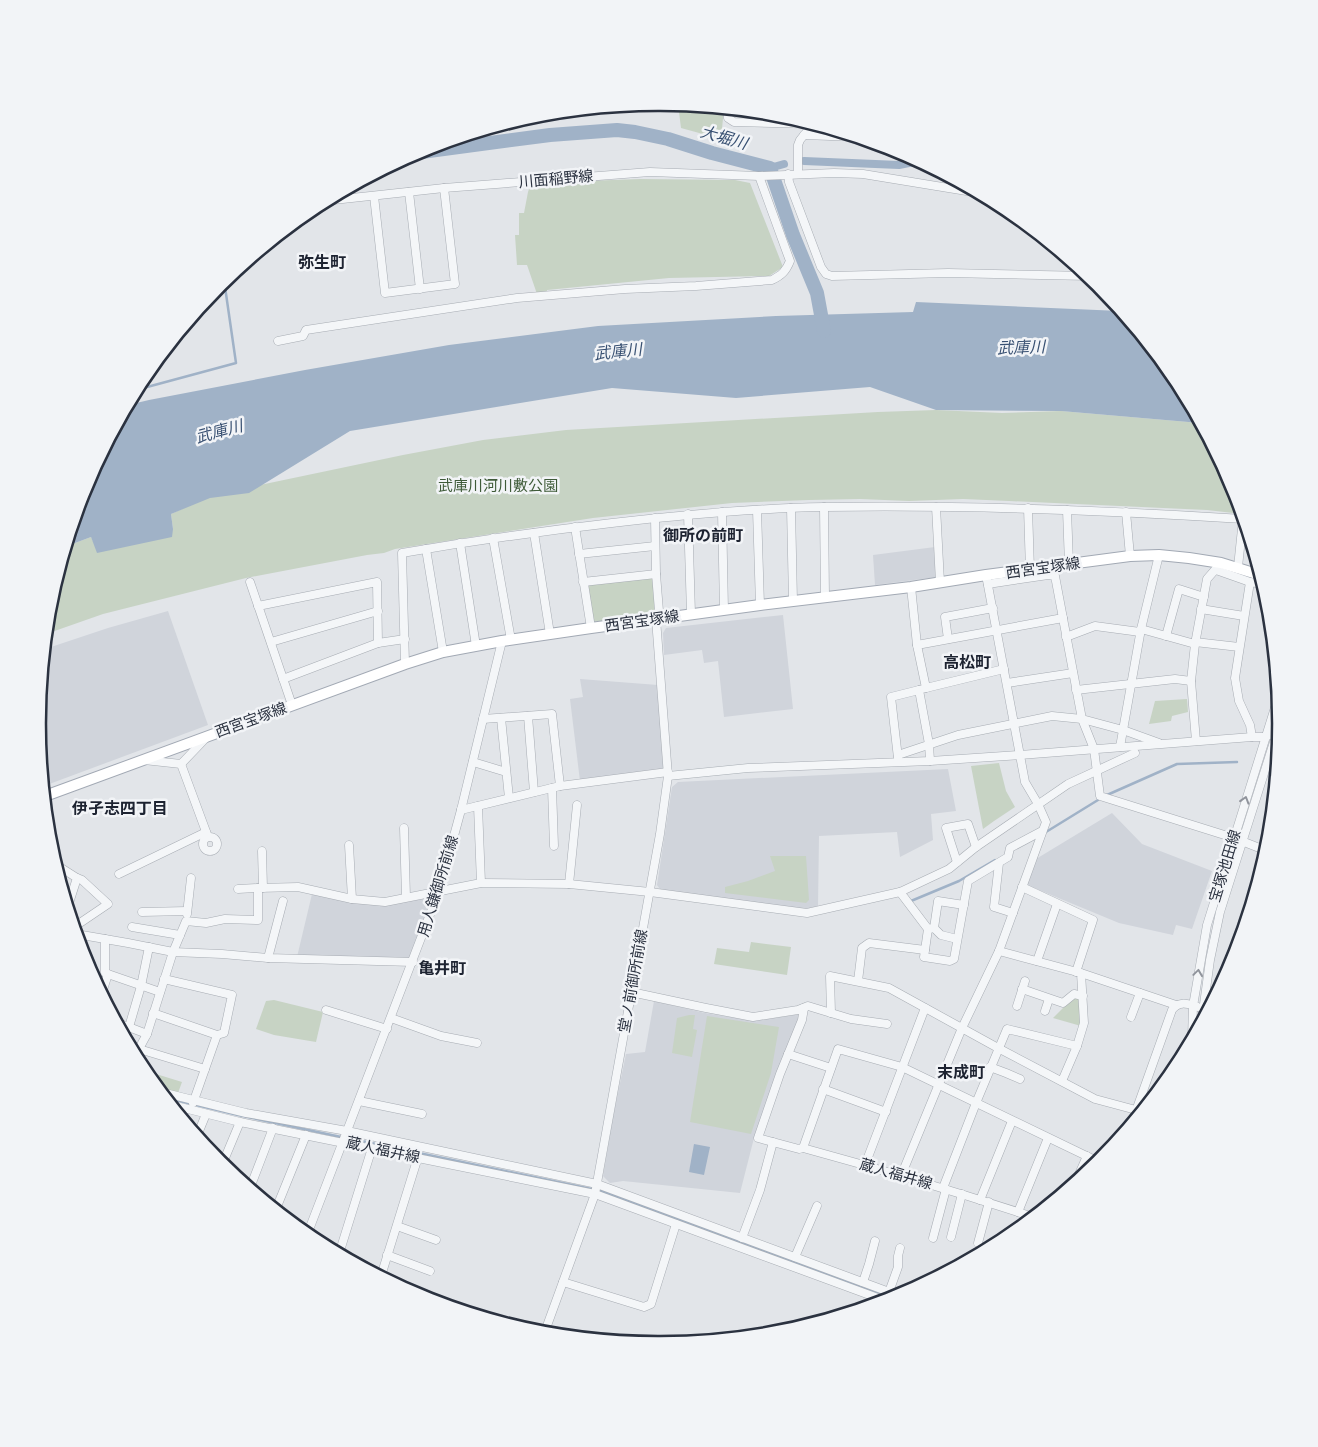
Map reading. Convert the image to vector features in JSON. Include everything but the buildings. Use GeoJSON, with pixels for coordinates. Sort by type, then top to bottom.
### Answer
{"type":"FeatureCollection","features":[{"type":"Feature","properties":{"kind":"main road","name":"西宮宝塚線"},"geometry":{"type":"LineString","coordinates":[[50,794],[292,705],[443,652],[550,634],[691,614],[940,582],[987,580],[1030,570],[1130,556],[1159,555],[1219,566],[1238,567],[1253,572]]}},
{"type":"Feature","properties":{"kind":"street"},"geometry":{"type":"LineString","coordinates":[[728,115],[728,118],[734,122],[773,122]]}},
{"type":"Feature","properties":{"kind":"street"},"geometry":{"type":"LineString","coordinates":[[798,174],[798,145],[808,130]]}},
{"type":"Feature","properties":{"kind":"street"},"geometry":{"type":"LineString","coordinates":[[804,135],[832,136]]}},
{"type":"Feature","properties":{"kind":"street","name":"川面稲野線"},"geometry":{"type":"LineString","coordinates":[[343,199],[444,188],[650,172],[760,176],[863,174],[959,190]]}},
{"type":"Feature","properties":{"kind":"street"},"geometry":{"type":"LineString","coordinates":[[786,174],[821,267],[826,274],[832,276],[948,273],[1077,276]]}},
{"type":"Feature","properties":{"kind":"street"},"geometry":{"type":"LineString","coordinates":[[278,342],[304,336],[306,330],[517,298],[625,288],[696,286],[772,280],[786,270],[790,261],[760,176]]}},
{"type":"Feature","properties":{"kind":"street"},"geometry":{"type":"LineString","coordinates":[[374,196],[384,293],[420,289],[455,284],[444,188]]}},
{"type":"Feature","properties":{"kind":"street"},"geometry":{"type":"LineString","coordinates":[[409,192],[420,289]]}},
{"type":"Feature","properties":{"kind":"street"},"geometry":{"type":"LineString","coordinates":[[824,507],[825,597]]}},
{"type":"Feature","properties":{"kind":"street"},"geometry":{"type":"LineString","coordinates":[[791,508],[793,601]]}},
{"type":"Feature","properties":{"kind":"street"},"geometry":{"type":"LineString","coordinates":[[406,664],[402,553],[493,538],[688,514],[791,508],[1028,508],[1236,519]]}},
{"type":"Feature","properties":{"kind":"street"},"geometry":{"type":"LineString","coordinates":[[936,508],[940,582]]}},
{"type":"Feature","properties":{"kind":"street"},"geometry":{"type":"LineString","coordinates":[[1028,508],[1030,570]]}},
{"type":"Feature","properties":{"kind":"street"},"geometry":{"type":"LineString","coordinates":[[757,510],[760,605]]}},
{"type":"Feature","properties":{"kind":"street"},"geometry":{"type":"LineString","coordinates":[[1067,510],[1069,564]]}},
{"type":"Feature","properties":{"kind":"street"},"geometry":{"type":"LineString","coordinates":[[722,512],[724,610]]}},
{"type":"Feature","properties":{"kind":"street"},"geometry":{"type":"LineString","coordinates":[[1126,512],[1130,556]]}},
{"type":"Feature","properties":{"kind":"street"},"geometry":{"type":"LineString","coordinates":[[688,514],[691,614]]}},
{"type":"Feature","properties":{"kind":"street","name":"堂ノ前御所前線"},"geometry":{"type":"LineString","coordinates":[[547,1325],[596,1194],[650,892],[668,774],[656,619],[659,611],[654,518]]}},
{"type":"Feature","properties":{"kind":"street"},"geometry":{"type":"LineString","coordinates":[[575,528],[591,628]]}},
{"type":"Feature","properties":{"kind":"street"},"geometry":{"type":"LineString","coordinates":[[534,533],[550,634]]}},
{"type":"Feature","properties":{"kind":"street"},"geometry":{"type":"LineString","coordinates":[[1238,567],[1241,535]]}},
{"type":"Feature","properties":{"kind":"street"},"geometry":{"type":"LineString","coordinates":[[493,538],[506,641]]}},
{"type":"Feature","properties":{"kind":"street"},"geometry":{"type":"LineString","coordinates":[[460,543],[476,646]]}},
{"type":"Feature","properties":{"kind":"street"},"geometry":{"type":"LineString","coordinates":[[579,554],[655,546]]}},
{"type":"Feature","properties":{"kind":"street"},"geometry":{"type":"LineString","coordinates":[[426,549],[443,652]]}},
{"type":"Feature","properties":{"kind":"street"},"geometry":{"type":"LineString","coordinates":[[1120,747],[1140,630],[1159,555]]}},
{"type":"Feature","properties":{"kind":"street"},"geometry":{"type":"LineString","coordinates":[[1196,741],[1191,681],[1195,643],[1207,579],[1219,566],[1255,583]]}},
{"type":"Feature","properties":{"kind":"street"},"geometry":{"type":"LineString","coordinates":[[583,582],[656,574]]}},
{"type":"Feature","properties":{"kind":"street"},"geometry":{"type":"LineString","coordinates":[[902,1176],[962,1028],[999,951],[1046,822],[1038,804],[1024,782],[987,580],[1055,576],[1082,719],[1094,749],[1100,796],[1259,847]]}},
{"type":"Feature","properties":{"kind":"street"},"geometry":{"type":"LineString","coordinates":[[250,582],[292,705]]}},
{"type":"Feature","properties":{"kind":"street"},"geometry":{"type":"LineString","coordinates":[[258,606],[377,582],[378,643]]}},
{"type":"Feature","properties":{"kind":"street"},"geometry":{"type":"LineString","coordinates":[[1250,582],[1235,678],[1239,701],[1250,724],[1252,737]]}},
{"type":"Feature","properties":{"kind":"street"},"geometry":{"type":"LineString","coordinates":[[911,587],[930,761]]}},
{"type":"Feature","properties":{"kind":"street"},"geometry":{"type":"LineString","coordinates":[[1166,636],[1179,589],[1204,597]]}},
{"type":"Feature","properties":{"kind":"street"},"geometry":{"type":"LineString","coordinates":[[948,639],[945,616],[993,608]]}},
{"type":"Feature","properties":{"kind":"street"},"geometry":{"type":"LineString","coordinates":[[1201,609],[1244,616]]}},
{"type":"Feature","properties":{"kind":"street"},"geometry":{"type":"LineString","coordinates":[[271,642],[378,611]]}},
{"type":"Feature","properties":{"kind":"street"},"geometry":{"type":"LineString","coordinates":[[917,646],[1062,618]]}},
{"type":"Feature","properties":{"kind":"street"},"geometry":{"type":"LineString","coordinates":[[1066,637],[1095,626],[1140,630],[1195,643],[1239,647]]}},
{"type":"Feature","properties":{"kind":"street"},"geometry":{"type":"LineString","coordinates":[[283,679],[378,643],[405,639]]}},
{"type":"Feature","properties":{"kind":"street","name":"用人鎌御所前線"},"geometry":{"type":"LineString","coordinates":[[310,1227],[439,891],[483,719],[506,641]]}},
{"type":"Feature","properties":{"kind":"street"},"geometry":{"type":"LineString","coordinates":[[898,758],[891,697],[1004,669]]}},
{"type":"Feature","properties":{"kind":"street"},"geometry":{"type":"LineString","coordinates":[[1007,683],[1073,673]]}},
{"type":"Feature","properties":{"kind":"street"},"geometry":{"type":"LineString","coordinates":[[1076,690],[1175,679],[1191,681]]}},
{"type":"Feature","properties":{"kind":"street"},"geometry":{"type":"LineString","coordinates":[[483,719],[552,714],[560,786]]}},
{"type":"Feature","properties":{"kind":"street"},"geometry":{"type":"LineString","coordinates":[[528,716],[534,792]]}},
{"type":"Feature","properties":{"kind":"street"},"geometry":{"type":"LineString","coordinates":[[898,758],[958,734],[1052,716],[1082,719],[1123,730],[1163,744]]}},
{"type":"Feature","properties":{"kind":"street","name":"宝塚池田線"},"geometry":{"type":"LineString","coordinates":[[1192,1026],[1193,1006],[1206,925],[1272,717]]}},
{"type":"Feature","properties":{"kind":"street"},"geometry":{"type":"LineString","coordinates":[[501,718],[509,798]]}},
{"type":"Feature","properties":{"kind":"street"},"geometry":{"type":"LineString","coordinates":[[461,810],[560,786],[668,774],[898,758],[930,761],[1020,755],[1265,737],[1272,732]]}},
{"type":"Feature","properties":{"kind":"street"},"geometry":{"type":"LineString","coordinates":[[181,764],[207,736]]}},
{"type":"Feature","properties":{"kind":"street"},"geometry":{"type":"LineString","coordinates":[[238,889],[298,887],[352,899],[385,902],[481,883],[569,884],[650,892],[807,913],[900,892],[949,869],[976,847],[1068,784],[1135,753]]}},
{"type":"Feature","properties":{"kind":"street"},"geometry":{"type":"LineString","coordinates":[[1206,1000],[1214,935],[1224,897],[1271,753]]}},
{"type":"Feature","properties":{"kind":"street"},"geometry":{"type":"LineString","coordinates":[[142,760],[181,764]]}},
{"type":"Feature","properties":{"kind":"street"},"geometry":{"type":"LineString","coordinates":[[472,762],[506,772]]}},
{"type":"Feature","properties":{"kind":"street"},"geometry":{"type":"LineString","coordinates":[[119,874],[207,834],[181,764]]}},
{"type":"Feature","properties":{"kind":"street"},"geometry":{"type":"LineString","coordinates":[[552,788],[554,846]]}},
{"type":"Feature","properties":{"kind":"street"},"geometry":{"type":"LineString","coordinates":[[569,884],[577,805]]}},
{"type":"Feature","properties":{"kind":"street"},"geometry":{"type":"LineString","coordinates":[[478,806],[481,883]]}},
{"type":"Feature","properties":{"kind":"street"},"geometry":{"type":"LineString","coordinates":[[957,862],[946,828],[968,824],[976,847]]}},
{"type":"Feature","properties":{"kind":"street"},"geometry":{"type":"LineString","coordinates":[[404,828],[406,898]]}},
{"type":"Feature","properties":{"kind":"street"},"geometry":{"type":"LineString","coordinates":[[964,905],[938,901],[924,957],[950,961],[954,959],[957,939],[964,905],[968,881],[1008,857],[1010,848],[1042,831]]}},
{"type":"Feature","properties":{"kind":"street"},"geometry":{"type":"LineString","coordinates":[[349,845],[352,899]]}},
{"type":"Feature","properties":{"kind":"street"},"geometry":{"type":"LineString","coordinates":[[186,921],[206,923],[224,919],[258,920],[262,851]]}},
{"type":"Feature","properties":{"kind":"street"},"geometry":{"type":"LineString","coordinates":[[999,863],[994,906],[1013,913]]}},
{"type":"Feature","properties":{"kind":"street"},"geometry":{"type":"LineString","coordinates":[[64,870],[82,880],[108,904],[80,923]]}},
{"type":"Feature","properties":{"kind":"street"},"geometry":{"type":"LineString","coordinates":[[71,896],[77,878]]}},
{"type":"Feature","properties":{"kind":"street"},"geometry":{"type":"LineString","coordinates":[[139,1048],[147,1034],[173,952],[186,921],[191,878]]}},
{"type":"Feature","properties":{"kind":"street"},"geometry":{"type":"LineString","coordinates":[[1022,887],[1093,920],[1078,972],[1084,1023],[1077,1046],[1062,1081]]}},
{"type":"Feature","properties":{"kind":"street"},"geometry":{"type":"LineString","coordinates":[[900,892],[931,928],[941,935],[957,939]]}},
{"type":"Feature","properties":{"kind":"street"},"geometry":{"type":"LineString","coordinates":[[268,958],[282,901]]}},
{"type":"Feature","properties":{"kind":"street"},"geometry":{"type":"LineString","coordinates":[[1037,961],[1057,904]]}},
{"type":"Feature","properties":{"kind":"street"},"geometry":{"type":"LineString","coordinates":[[142,912],[187,911]]}},
{"type":"Feature","properties":{"kind":"street"},"geometry":{"type":"LineString","coordinates":[[132,927],[180,935]]}},
{"type":"Feature","properties":{"kind":"street"},"geometry":{"type":"LineString","coordinates":[[129,1027],[156,931]]}},
{"type":"Feature","properties":{"kind":"street"},"geometry":{"type":"LineString","coordinates":[[85,936],[173,952],[268,958],[413,962]]}},
{"type":"Feature","properties":{"kind":"street"},"geometry":{"type":"LineString","coordinates":[[105,939],[105,973],[160,992]]}},
{"type":"Feature","properties":{"kind":"street"},"geometry":{"type":"LineString","coordinates":[[858,981],[862,948],[869,943],[925,950]]}},
{"type":"Feature","properties":{"kind":"street"},"geometry":{"type":"LineString","coordinates":[[999,951],[1078,972],[1176,1005]]}},
{"type":"Feature","properties":{"kind":"street"},"geometry":{"type":"LineString","coordinates":[[105,985],[108,974]]}},
{"type":"Feature","properties":{"kind":"street"},"geometry":{"type":"LineString","coordinates":[[831,1013],[830,976],[889,988],[1095,1099],[1135,1110]]}},
{"type":"Feature","properties":{"kind":"street"},"geometry":{"type":"LineString","coordinates":[[153,1013],[217,1035],[224,1033],[232,995],[164,979]]}},
{"type":"Feature","properties":{"kind":"street"},"geometry":{"type":"LineString","coordinates":[[1017,1006],[1024,985],[1049,998],[1064,1003],[1074,994],[1082,996]]}},
{"type":"Feature","properties":{"kind":"street"},"geometry":{"type":"LineString","coordinates":[[632,992],[753,1016],[798,1010],[808,1006],[851,1019],[887,1024]]}},
{"type":"Feature","properties":{"kind":"street"},"geometry":{"type":"LineString","coordinates":[[1131,1017],[1140,993]]}},
{"type":"Feature","properties":{"kind":"street"},"geometry":{"type":"LineString","coordinates":[[1045,1011],[1049,998]]}},
{"type":"Feature","properties":{"kind":"street"},"geometry":{"type":"LineString","coordinates":[[1137,1107],[1172,1010],[1176,1005],[1182,1003],[1202,1008]]}},
{"type":"Feature","properties":{"kind":"street"},"geometry":{"type":"LineString","coordinates":[[804,1008],[802,1020],[788,1054],[830,1068]]}},
{"type":"Feature","properties":{"kind":"street"},"geometry":{"type":"LineString","coordinates":[[865,1165],[925,1008]]}},
{"type":"Feature","properties":{"kind":"street"},"geometry":{"type":"LineString","coordinates":[[326,1010],[387,1029]]}},
{"type":"Feature","properties":{"kind":"street"},"geometry":{"type":"LineString","coordinates":[[391,1018],[441,1036],[477,1043]]}},
{"type":"Feature","properties":{"kind":"street"},"geometry":{"type":"LineString","coordinates":[[126,1026],[147,1034]]}},
{"type":"Feature","properties":{"kind":"street"},"geometry":{"type":"LineString","coordinates":[[932,1238],[944,1188],[990,1067],[1007,1029],[1077,1046]]}},
{"type":"Feature","properties":{"kind":"street"},"geometry":{"type":"LineString","coordinates":[[192,1105],[217,1035]]}},
{"type":"Feature","properties":{"kind":"street"},"geometry":{"type":"LineString","coordinates":[[803,1148],[838,1049],[902,1068],[1091,1158]]}},
{"type":"Feature","properties":{"kind":"street"},"geometry":{"type":"LineString","coordinates":[[143,1054],[205,1069]]}},
{"type":"Feature","properties":{"kind":"street","name":"蔵人福井線"},"geometry":{"type":"LineString","coordinates":[[788,1054],[758,1138],[865,1165],[1026,1214]]}},
{"type":"Feature","properties":{"kind":"street"},"geometry":{"type":"LineString","coordinates":[[990,1067],[1020,1079]]}},
{"type":"Feature","properties":{"kind":"street"},"geometry":{"type":"LineString","coordinates":[[823,1088],[886,1112]]}},
{"type":"Feature","properties":{"kind":"street"},"geometry":{"type":"LineString","coordinates":[[173,1097],[192,1105],[347,1131],[597,1184],[888,1292]]}},
{"type":"Feature","properties":{"kind":"street"},"geometry":{"type":"LineString","coordinates":[[359,1101],[422,1114]]}},
{"type":"Feature","properties":{"kind":"street","name":"蔵人福井線"},"geometry":{"type":"LineString","coordinates":[[180,1106],[192,1105],[206,1114],[240,1122],[596,1194],[875,1297]]}},
{"type":"Feature","properties":{"kind":"street"},"geometry":{"type":"LineString","coordinates":[[200,1130],[206,1114]]}},
{"type":"Feature","properties":{"kind":"street"},"geometry":{"type":"LineString","coordinates":[[980,1200],[1012,1121]]}},
{"type":"Feature","properties":{"kind":"street"},"geometry":{"type":"LineString","coordinates":[[226,1157],[240,1122]]}},
{"type":"Feature","properties":{"kind":"street"},"geometry":{"type":"LineString","coordinates":[[252,1182],[273,1128]]}},
{"type":"Feature","properties":{"kind":"street"},"geometry":{"type":"LineString","coordinates":[[278,1203],[306,1135]]}},
{"type":"Feature","properties":{"kind":"street"},"geometry":{"type":"LineString","coordinates":[[1018,1212],[1048,1138]]}},
{"type":"Feature","properties":{"kind":"street"},"geometry":{"type":"LineString","coordinates":[[742,1238],[760,1190],[773,1142]]}},
{"type":"Feature","properties":{"kind":"street"},"geometry":{"type":"LineString","coordinates":[[341,1247],[372,1148]]}},
{"type":"Feature","properties":{"kind":"street"},"geometry":{"type":"LineString","coordinates":[[1083,1166],[1087,1156]]}},
{"type":"Feature","properties":{"kind":"street"},"geometry":{"type":"LineString","coordinates":[[383,1270],[418,1157]]}},
{"type":"Feature","properties":{"kind":"street"},"geometry":{"type":"LineString","coordinates":[[951,1237],[962,1194]]}},
{"type":"Feature","properties":{"kind":"street"},"geometry":{"type":"LineString","coordinates":[[978,1243],[989,1202]]}},
{"type":"Feature","properties":{"kind":"street"},"geometry":{"type":"LineString","coordinates":[[795,1257],[817,1206]]}},
{"type":"Feature","properties":{"kind":"street"},"geometry":{"type":"LineString","coordinates":[[563,1282],[644,1308],[651,1304],[676,1224]]}},
{"type":"Feature","properties":{"kind":"street"},"geometry":{"type":"LineString","coordinates":[[397,1226],[436,1240]]}},
{"type":"Feature","properties":{"kind":"street"},"geometry":{"type":"LineString","coordinates":[[862,1282],[876,1241]]}},
{"type":"Feature","properties":{"kind":"street"},"geometry":{"type":"LineString","coordinates":[[753,1252],[756,1243]]}},
{"type":"Feature","properties":{"kind":"street"},"geometry":{"type":"LineString","coordinates":[[888,1292],[898,1267],[900,1248]]}},
{"type":"Feature","properties":{"kind":"street"},"geometry":{"type":"LineString","coordinates":[[387,1256],[430,1271]]}},
{"type":"Feature","properties":{"kind":"shaded area"},"geometry":{"type":"Polygon","coordinates":[[[935,547],[937,577],[875,585],[873,555],[935,547]]]}},
{"type":"Feature","properties":{"kind":"shaded area"},"geometry":{"type":"Polygon","coordinates":[[[168,611],[208,725],[50,784],[46,724],[51,647],[168,611]]]}},
{"type":"Feature","properties":{"kind":"shaded area"},"geometry":{"type":"Polygon","coordinates":[[[783,615],[793,709],[724,717],[718,661],[704,663],[702,650],[664,655],[663,633],[666,628],[783,615]]]}},
{"type":"Feature","properties":{"kind":"shaded area"},"geometry":{"type":"Polygon","coordinates":[[[580,679],[658,685],[664,743],[664,770],[580,781],[570,699],[583,697],[580,679]]]}},
{"type":"Feature","properties":{"kind":"shaded area"},"geometry":{"type":"Polygon","coordinates":[[[948,769],[956,811],[931,814],[933,840],[900,857],[897,832],[819,836],[818,906],[806,909],[669,891],[660,889],[657,885],[672,787],[678,782],[948,769]]]}},
{"type":"Feature","properties":{"kind":"shaded area"},"geometry":{"type":"Polygon","coordinates":[[[1112,813],[1142,844],[1212,871],[1192,929],[1176,925],[1173,935],[1119,923],[1027,885],[1036,859],[1112,813]]]}},
{"type":"Feature","properties":{"kind":"shaded area"},"geometry":{"type":"Polygon","coordinates":[[[312,894],[389,904],[433,897],[410,958],[297,957],[312,894]]]}},
{"type":"Feature","properties":{"kind":"shaded area"},"geometry":{"type":"Polygon","coordinates":[[[654,1001],[705,1013],[754,1021],[801,1014],[776,1074],[754,1138],[740,1193],[623,1181],[610,1183],[603,1176],[626,1054],[645,1052],[654,1001]]]}},
{"type":"Feature","properties":{"kind":"green space"},"geometry":{"type":"Polygon","coordinates":[[[679,111],[723,114],[721,139],[681,128],[679,111]]]}},
{"type":"Feature","properties":{"kind":"green space"},"geometry":{"type":"Polygon","coordinates":[[[640,179],[735,180],[750,183],[783,267],[769,276],[669,278],[547,290],[547,293],[537,294],[527,265],[517,265],[515,235],[519,235],[519,213],[524,213],[531,183],[640,179]]]}},
{"type":"Feature","properties":{"kind":"green space","name":"武庫川河川敷公園"},"geometry":{"type":"Polygon","coordinates":[[[936,410],[1002,413],[1061,411],[1193,422],[1209,452],[1234,513],[1207,510],[963,499],[909,501],[860,499],[732,503],[593,518],[395,549],[384,553],[246,578],[103,614],[53,631],[67,565],[74,543],[91,537],[98,552],[173,529],[171,514],[212,495],[483,440],[566,430],[936,410]]]}},
{"type":"Feature","properties":{"kind":"green space"},"geometry":{"type":"Polygon","coordinates":[[[653,578],[655,614],[593,622],[587,585],[653,578]]]}},
{"type":"Feature","properties":{"kind":"green space"},"geometry":{"type":"Polygon","coordinates":[[[1187,699],[1188,712],[1172,716],[1171,721],[1149,724],[1155,701],[1187,699]]]}},
{"type":"Feature","properties":{"kind":"green space"},"geometry":{"type":"Polygon","coordinates":[[[999,763],[1006,791],[1015,807],[983,829],[971,766],[999,763]]]}},
{"type":"Feature","properties":{"kind":"green space"},"geometry":{"type":"Polygon","coordinates":[[[770,856],[806,856],[809,900],[806,903],[725,893],[725,887],[775,871],[770,856]]]}},
{"type":"Feature","properties":{"kind":"green space"},"geometry":{"type":"Polygon","coordinates":[[[751,942],[791,947],[787,975],[714,964],[717,948],[749,952],[751,942]]]}},
{"type":"Feature","properties":{"kind":"green space"},"geometry":{"type":"Polygon","coordinates":[[[1075,996],[1080,998],[1081,1026],[1053,1018],[1075,996]]]}},
{"type":"Feature","properties":{"kind":"green space"},"geometry":{"type":"Polygon","coordinates":[[[274,1000],[323,1012],[316,1042],[274,1035],[256,1029],[266,1001],[274,1000]]]}},
{"type":"Feature","properties":{"kind":"green space"},"geometry":{"type":"Polygon","coordinates":[[[695,1015],[693,1029],[697,1030],[692,1057],[672,1053],[677,1018],[695,1015]]]}},
{"type":"Feature","properties":{"kind":"green space"},"geometry":{"type":"Polygon","coordinates":[[[707,1016],[779,1027],[771,1073],[751,1134],[690,1122],[707,1016]]]}},
{"type":"Feature","properties":{"kind":"green space"},"geometry":{"type":"Polygon","coordinates":[[[157,1074],[182,1082],[178,1093],[169,1091],[157,1074]]]}},
{"type":"Feature","properties":{"kind":"water","name":"武庫川"},"geometry":{"type":"Polygon","coordinates":[[[916,302],[1112,311],[1145,350],[1193,422],[1061,411],[936,410],[870,387],[736,398],[612,388],[350,431],[249,493],[210,498],[171,514],[172,537],[97,553],[91,537],[74,543],[93,489],[109,452],[137,403],[305,370],[449,345],[598,326],[776,316],[913,312],[916,302]]]}},
{"type":"Feature","properties":{"kind":"water"},"geometry":{"type":"Polygon","coordinates":[[[694,1144],[710,1147],[704,1175],[689,1172],[694,1144]]]}},
{"type":"Feature","properties":{"kind":"waterway","name":"大堀川"},"geometry":{"type":"LineString","coordinates":[[447,149],[550,135],[617,130],[668,139],[770,168],[793,235],[817,293],[824,331]]}},
{"type":"Feature","properties":{"kind":"waterway"},"geometry":{"type":"LineString","coordinates":[[804,161],[899,165],[907,163]]}},
{"type":"Feature","properties":{"kind":"waterway"},"geometry":{"type":"LineString","coordinates":[[770,168],[784,164]]}},
{"type":"Feature","properties":{"kind":"waterway"},"geometry":{"type":"LineString","coordinates":[[147,387],[236,363],[226,290]]}},
{"type":"Feature","properties":{"kind":"waterway"},"geometry":{"type":"LineString","coordinates":[[1107,795],[1177,764],[1237,762]]}},
{"type":"Feature","properties":{"kind":"waterway"},"geometry":{"type":"LineString","coordinates":[[1046,832],[1098,800]]}},
{"type":"Feature","properties":{"kind":"waterway"},"geometry":{"type":"LineString","coordinates":[[911,901],[959,881],[995,860]]}},
{"type":"Feature","properties":{"kind":"waterway"},"geometry":{"type":"LineString","coordinates":[[175,1100],[341,1137]]}},
{"type":"Feature","properties":{"kind":"waterway"},"geometry":{"type":"LineString","coordinates":[[352,1139],[601,1191],[881,1294]]}},
{"type":"Feature","properties":{"kind":"district","name":"弥生町"},"geometry":{"type":"Point","coordinates":[322,262]}},
{"type":"Feature","properties":{"kind":"district","name":"御所の前町"},"geometry":{"type":"Point","coordinates":[703,535]}},
{"type":"Feature","properties":{"kind":"district","name":"高松町"},"geometry":{"type":"Point","coordinates":[967,662]}},
{"type":"Feature","properties":{"kind":"district","name":"伊孑志四丁目"},"geometry":{"type":"Point","coordinates":[120,808]}},
{"type":"Feature","properties":{"kind":"district","name":"亀井町"},"geometry":{"type":"Point","coordinates":[442,968]}},
{"type":"Feature","properties":{"kind":"district","name":"末成町"},"geometry":{"type":"Point","coordinates":[961,1072]}}]}
